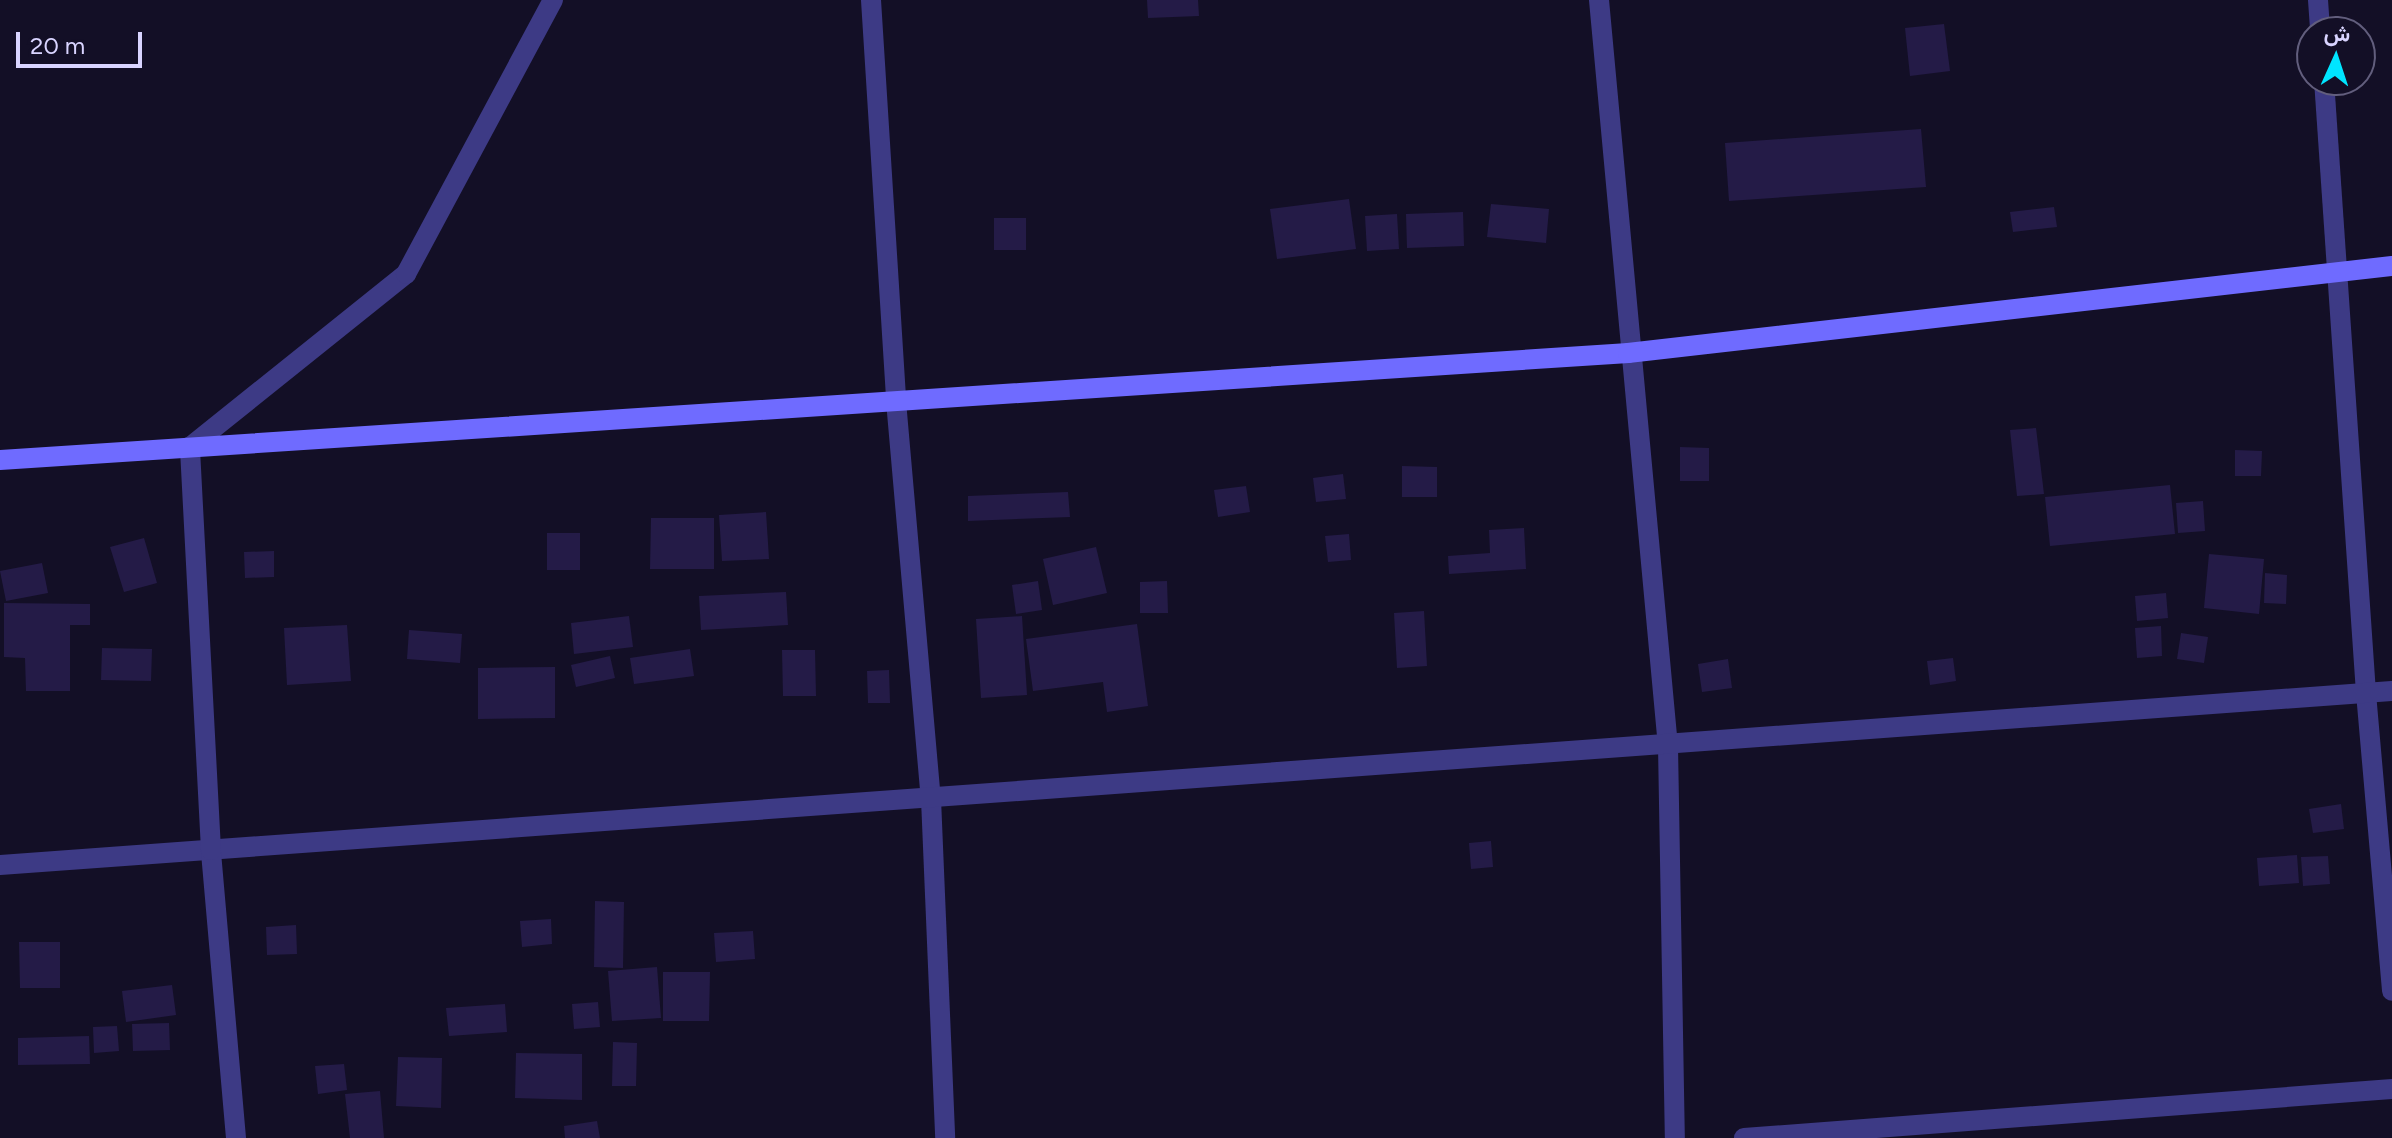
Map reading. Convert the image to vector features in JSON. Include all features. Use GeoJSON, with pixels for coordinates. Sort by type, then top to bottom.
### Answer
{"type":"FeatureCollection","features":[{"type":"Feature","properties":{"kind":"street"},"geometry":{"type":"LineString","coordinates":[[190,447],[406,274],[553,0]]}},
{"type":"Feature","properties":{"kind":"street"},"geometry":{"type":"LineString","coordinates":[[871,0],[896,401],[931,799],[945,1138]]}},
{"type":"Feature","properties":{"kind":"street"},"geometry":{"type":"LineString","coordinates":[[1599,0],[1628,353],[1668,746],[1675,1138]]}},
{"type":"Feature","properties":{"kind":"street"},"geometry":{"type":"LineString","coordinates":[[2325,96],[2340,270],[2366,693],[2392,991]]}},
{"type":"Feature","properties":{"kind":"street"},"geometry":{"type":"LineString","coordinates":[[0,460],[1628,353],[2392,266]]}},
{"type":"Feature","properties":{"kind":"street"},"geometry":{"type":"LineString","coordinates":[[190,447],[211,850],[236,1138]]}},
{"type":"Feature","properties":{"kind":"street"},"geometry":{"type":"LineString","coordinates":[[0,865],[2392,691]]}},
{"type":"Feature","properties":{"kind":"street"},"geometry":{"type":"LineString","coordinates":[[1744,1138],[2392,1089]]}},
{"type":"Feature","properties":{"kind":"building"},"geometry":{"type":"Polygon","coordinates":[[[1147,0],[1198,0],[1199,16],[1148,18],[1147,0]]]}},
{"type":"Feature","properties":{"kind":"building"},"geometry":{"type":"Polygon","coordinates":[[[1944,24],[1950,71],[1910,76],[1905,28],[1944,24]]]}},
{"type":"Feature","properties":{"kind":"building"},"geometry":{"type":"Polygon","coordinates":[[[1921,129],[1926,187],[1729,201],[1725,143],[1921,129]]]}},
{"type":"Feature","properties":{"kind":"building"},"geometry":{"type":"Polygon","coordinates":[[[1349,199],[1356,249],[1277,259],[1270,209],[1349,199]]]}},
{"type":"Feature","properties":{"kind":"building"},"geometry":{"type":"Polygon","coordinates":[[[1491,204],[1549,209],[1546,243],[1487,237],[1491,204]]]}},
{"type":"Feature","properties":{"kind":"building"},"geometry":{"type":"Polygon","coordinates":[[[2054,207],[2057,227],[2013,232],[2010,212],[2054,207]]]}},
{"type":"Feature","properties":{"kind":"building"},"geometry":{"type":"Polygon","coordinates":[[[1463,212],[1464,246],[1407,248],[1406,214],[1463,212]]]}},
{"type":"Feature","properties":{"kind":"building"},"geometry":{"type":"Polygon","coordinates":[[[1397,214],[1399,249],[1367,251],[1365,216],[1397,214]]]}},
{"type":"Feature","properties":{"kind":"building"},"geometry":{"type":"Polygon","coordinates":[[[994,218],[1026,218],[1026,250],[994,250],[994,218]]]}},
{"type":"Feature","properties":{"kind":"building"},"geometry":{"type":"Polygon","coordinates":[[[2036,428],[2044,494],[2017,496],[2010,430],[2036,428]]]}},
{"type":"Feature","properties":{"kind":"building"},"geometry":{"type":"Polygon","coordinates":[[[1680,447],[1709,448],[1709,481],[1680,481],[1680,447]]]}},
{"type":"Feature","properties":{"kind":"building"},"geometry":{"type":"Polygon","coordinates":[[[2235,450],[2262,451],[2261,476],[2235,476],[2235,450]]]}},
{"type":"Feature","properties":{"kind":"building"},"geometry":{"type":"Polygon","coordinates":[[[1402,466],[1437,467],[1437,497],[1402,497],[1402,466]]]}},
{"type":"Feature","properties":{"kind":"building"},"geometry":{"type":"Polygon","coordinates":[[[1343,474],[1346,499],[1316,502],[1313,478],[1343,474]]]}},
{"type":"Feature","properties":{"kind":"building"},"geometry":{"type":"Polygon","coordinates":[[[2170,485],[2175,534],[2050,546],[2045,497],[2170,485]]]}},
{"type":"Feature","properties":{"kind":"building"},"geometry":{"type":"Polygon","coordinates":[[[1246,486],[1250,512],[1218,517],[1214,490],[1246,486]]]}},
{"type":"Feature","properties":{"kind":"building"},"geometry":{"type":"Polygon","coordinates":[[[1068,492],[1070,517],[968,521],[968,496],[1068,492]]]}},
{"type":"Feature","properties":{"kind":"building"},"geometry":{"type":"Polygon","coordinates":[[[2203,501],[2205,531],[2178,533],[2176,503],[2203,501]]]}},
{"type":"Feature","properties":{"kind":"building"},"geometry":{"type":"Polygon","coordinates":[[[766,512],[769,559],[722,561],[719,515],[766,512]]]}},
{"type":"Feature","properties":{"kind":"building"},"geometry":{"type":"Polygon","coordinates":[[[651,518],[714,518],[714,569],[650,569],[651,518]]]}},
{"type":"Feature","properties":{"kind":"building"},"geometry":{"type":"Polygon","coordinates":[[[1524,528],[1526,569],[1449,574],[1448,556],[1490,553],[1489,530],[1524,528]]]}},
{"type":"Feature","properties":{"kind":"building"},"geometry":{"type":"Polygon","coordinates":[[[547,533],[580,533],[580,570],[547,570],[547,533]]]}},
{"type":"Feature","properties":{"kind":"building"},"geometry":{"type":"Polygon","coordinates":[[[1349,534],[1351,560],[1328,562],[1325,536],[1349,534]]]}},
{"type":"Feature","properties":{"kind":"building"},"geometry":{"type":"Polygon","coordinates":[[[144,538],[157,583],[124,592],[110,547],[144,538]]]}},
{"type":"Feature","properties":{"kind":"building"},"geometry":{"type":"Polygon","coordinates":[[[1096,547],[1107,593],[1053,605],[1043,559],[1096,547]]]}},
{"type":"Feature","properties":{"kind":"building"},"geometry":{"type":"Polygon","coordinates":[[[274,551],[274,577],[245,578],[244,552],[274,551]]]}},
{"type":"Feature","properties":{"kind":"building"},"geometry":{"type":"Polygon","coordinates":[[[2209,554],[2264,559],[2259,614],[2204,608],[2209,554]]]}},
{"type":"Feature","properties":{"kind":"building"},"geometry":{"type":"Polygon","coordinates":[[[42,563],[48,593],[6,601],[0,571],[42,563]]]}},
{"type":"Feature","properties":{"kind":"building"},"geometry":{"type":"Polygon","coordinates":[[[2265,573],[2287,575],[2286,604],[2264,603],[2265,573]]]}},
{"type":"Feature","properties":{"kind":"building"},"geometry":{"type":"Polygon","coordinates":[[[1038,581],[1042,610],[1016,614],[1012,585],[1038,581]]]}},
{"type":"Feature","properties":{"kind":"building"},"geometry":{"type":"Polygon","coordinates":[[[1167,581],[1168,613],[1140,613],[1140,582],[1167,581]]]}},
{"type":"Feature","properties":{"kind":"building"},"geometry":{"type":"Polygon","coordinates":[[[786,592],[788,625],[701,630],[699,596],[786,592]]]}},
{"type":"Feature","properties":{"kind":"building"},"geometry":{"type":"Polygon","coordinates":[[[2166,593],[2168,618],[2137,621],[2135,596],[2166,593]]]}},
{"type":"Feature","properties":{"kind":"building"},"geometry":{"type":"Polygon","coordinates":[[[4,603],[90,604],[90,625],[70,625],[70,691],[26,691],[25,658],[4,657],[4,603]]]}},
{"type":"Feature","properties":{"kind":"building"},"geometry":{"type":"Polygon","coordinates":[[[1424,611],[1427,666],[1397,668],[1394,613],[1424,611]]]}},
{"type":"Feature","properties":{"kind":"building"},"geometry":{"type":"Polygon","coordinates":[[[629,616],[633,647],[574,654],[571,623],[629,616]]]}},
{"type":"Feature","properties":{"kind":"building"},"geometry":{"type":"Polygon","coordinates":[[[1022,616],[1027,695],[981,698],[976,619],[1022,616]]]}},
{"type":"Feature","properties":{"kind":"building"},"geometry":{"type":"Polygon","coordinates":[[[1137,624],[1148,706],[1107,712],[1103,682],[1033,691],[1026,639],[1137,624]]]}},
{"type":"Feature","properties":{"kind":"building"},"geometry":{"type":"Polygon","coordinates":[[[347,625],[351,681],[287,685],[284,628],[347,625]]]}},
{"type":"Feature","properties":{"kind":"building"},"geometry":{"type":"Polygon","coordinates":[[[2161,626],[2162,656],[2137,658],[2135,628],[2161,626]]]}},
{"type":"Feature","properties":{"kind":"building"},"geometry":{"type":"Polygon","coordinates":[[[409,630],[462,634],[460,663],[407,659],[409,630]]]}},
{"type":"Feature","properties":{"kind":"building"},"geometry":{"type":"Polygon","coordinates":[[[2181,633],[2208,637],[2204,663],[2177,659],[2181,633]]]}},
{"type":"Feature","properties":{"kind":"building"},"geometry":{"type":"Polygon","coordinates":[[[102,648],[152,649],[151,681],[101,680],[102,648]]]}},
{"type":"Feature","properties":{"kind":"building"},"geometry":{"type":"Polygon","coordinates":[[[690,649],[694,676],[634,684],[630,658],[690,649]]]}},
{"type":"Feature","properties":{"kind":"building"},"geometry":{"type":"Polygon","coordinates":[[[782,650],[815,650],[816,696],[783,696],[782,650]]]}},
{"type":"Feature","properties":{"kind":"building"},"geometry":{"type":"Polygon","coordinates":[[[610,656],[615,678],[576,687],[571,665],[610,656]]]}},
{"type":"Feature","properties":{"kind":"building"},"geometry":{"type":"Polygon","coordinates":[[[1953,658],[1956,681],[1930,685],[1927,661],[1953,658]]]}},
{"type":"Feature","properties":{"kind":"building"},"geometry":{"type":"Polygon","coordinates":[[[1728,659],[1732,688],[1702,692],[1698,664],[1728,659]]]}},
{"type":"Feature","properties":{"kind":"building"},"geometry":{"type":"Polygon","coordinates":[[[555,667],[555,718],[478,719],[478,668],[555,667]]]}},
{"type":"Feature","properties":{"kind":"building"},"geometry":{"type":"Polygon","coordinates":[[[889,670],[890,703],[868,703],[867,671],[889,670]]]}},
{"type":"Feature","properties":{"kind":"building"},"geometry":{"type":"Polygon","coordinates":[[[2341,804],[2344,829],[2313,833],[2309,809],[2341,804]]]}},
{"type":"Feature","properties":{"kind":"building"},"geometry":{"type":"Polygon","coordinates":[[[1491,841],[1493,867],[1471,869],[1469,843],[1491,841]]]}},
{"type":"Feature","properties":{"kind":"building"},"geometry":{"type":"Polygon","coordinates":[[[2297,855],[2299,883],[2259,886],[2257,858],[2297,855]]]}},
{"type":"Feature","properties":{"kind":"building"},"geometry":{"type":"Polygon","coordinates":[[[2328,856],[2330,884],[2303,886],[2301,857],[2328,856]]]}},
{"type":"Feature","properties":{"kind":"building"},"geometry":{"type":"Polygon","coordinates":[[[595,901],[624,902],[623,968],[594,967],[595,901]]]}},
{"type":"Feature","properties":{"kind":"building"},"geometry":{"type":"Polygon","coordinates":[[[551,919],[552,944],[522,947],[520,921],[551,919]]]}},
{"type":"Feature","properties":{"kind":"building"},"geometry":{"type":"Polygon","coordinates":[[[296,925],[297,954],[267,955],[266,927],[296,925]]]}},
{"type":"Feature","properties":{"kind":"building"},"geometry":{"type":"Polygon","coordinates":[[[753,931],[755,959],[716,962],[714,933],[753,931]]]}},
{"type":"Feature","properties":{"kind":"building"},"geometry":{"type":"Polygon","coordinates":[[[19,942],[60,942],[60,988],[20,988],[19,942]]]}},
{"type":"Feature","properties":{"kind":"building"},"geometry":{"type":"Polygon","coordinates":[[[657,967],[661,1018],[612,1021],[608,971],[657,967]]]}},
{"type":"Feature","properties":{"kind":"building"},"geometry":{"type":"Polygon","coordinates":[[[663,972],[710,972],[709,1021],[663,1021],[663,972]]]}},
{"type":"Feature","properties":{"kind":"building"},"geometry":{"type":"Polygon","coordinates":[[[172,985],[176,1015],[126,1022],[122,991],[172,985]]]}},
{"type":"Feature","properties":{"kind":"building"},"geometry":{"type":"Polygon","coordinates":[[[598,1002],[600,1027],[574,1029],[572,1004],[598,1002]]]}},
{"type":"Feature","properties":{"kind":"building"},"geometry":{"type":"Polygon","coordinates":[[[505,1004],[507,1032],[449,1036],[446,1008],[505,1004]]]}},
{"type":"Feature","properties":{"kind":"building"},"geometry":{"type":"Polygon","coordinates":[[[169,1023],[170,1050],[133,1051],[132,1024],[169,1023]]]}},
{"type":"Feature","properties":{"kind":"building"},"geometry":{"type":"Polygon","coordinates":[[[117,1026],[119,1051],[94,1053],[93,1027],[117,1026]]]}},
{"type":"Feature","properties":{"kind":"building"},"geometry":{"type":"Polygon","coordinates":[[[89,1036],[90,1064],[18,1065],[18,1038],[89,1036]]]}},
{"type":"Feature","properties":{"kind":"building"},"geometry":{"type":"Polygon","coordinates":[[[613,1042],[637,1043],[636,1086],[612,1086],[613,1042]]]}},
{"type":"Feature","properties":{"kind":"building"},"geometry":{"type":"Polygon","coordinates":[[[516,1053],[582,1054],[582,1100],[515,1098],[516,1053]]]}},
{"type":"Feature","properties":{"kind":"building"},"geometry":{"type":"Polygon","coordinates":[[[398,1057],[442,1058],[441,1108],[396,1106],[398,1057]]]}},
{"type":"Feature","properties":{"kind":"building"},"geometry":{"type":"Polygon","coordinates":[[[344,1064],[347,1090],[318,1094],[315,1066],[344,1064]]]}},
{"type":"Feature","properties":{"kind":"building"},"geometry":{"type":"Polygon","coordinates":[[[380,1091],[384,1138],[350,1138],[345,1094],[380,1091]]]}},
{"type":"Feature","properties":{"kind":"building"},"geometry":{"type":"Polygon","coordinates":[[[597,1121],[600,1138],[565,1138],[564,1126],[597,1121]]]}}]}
